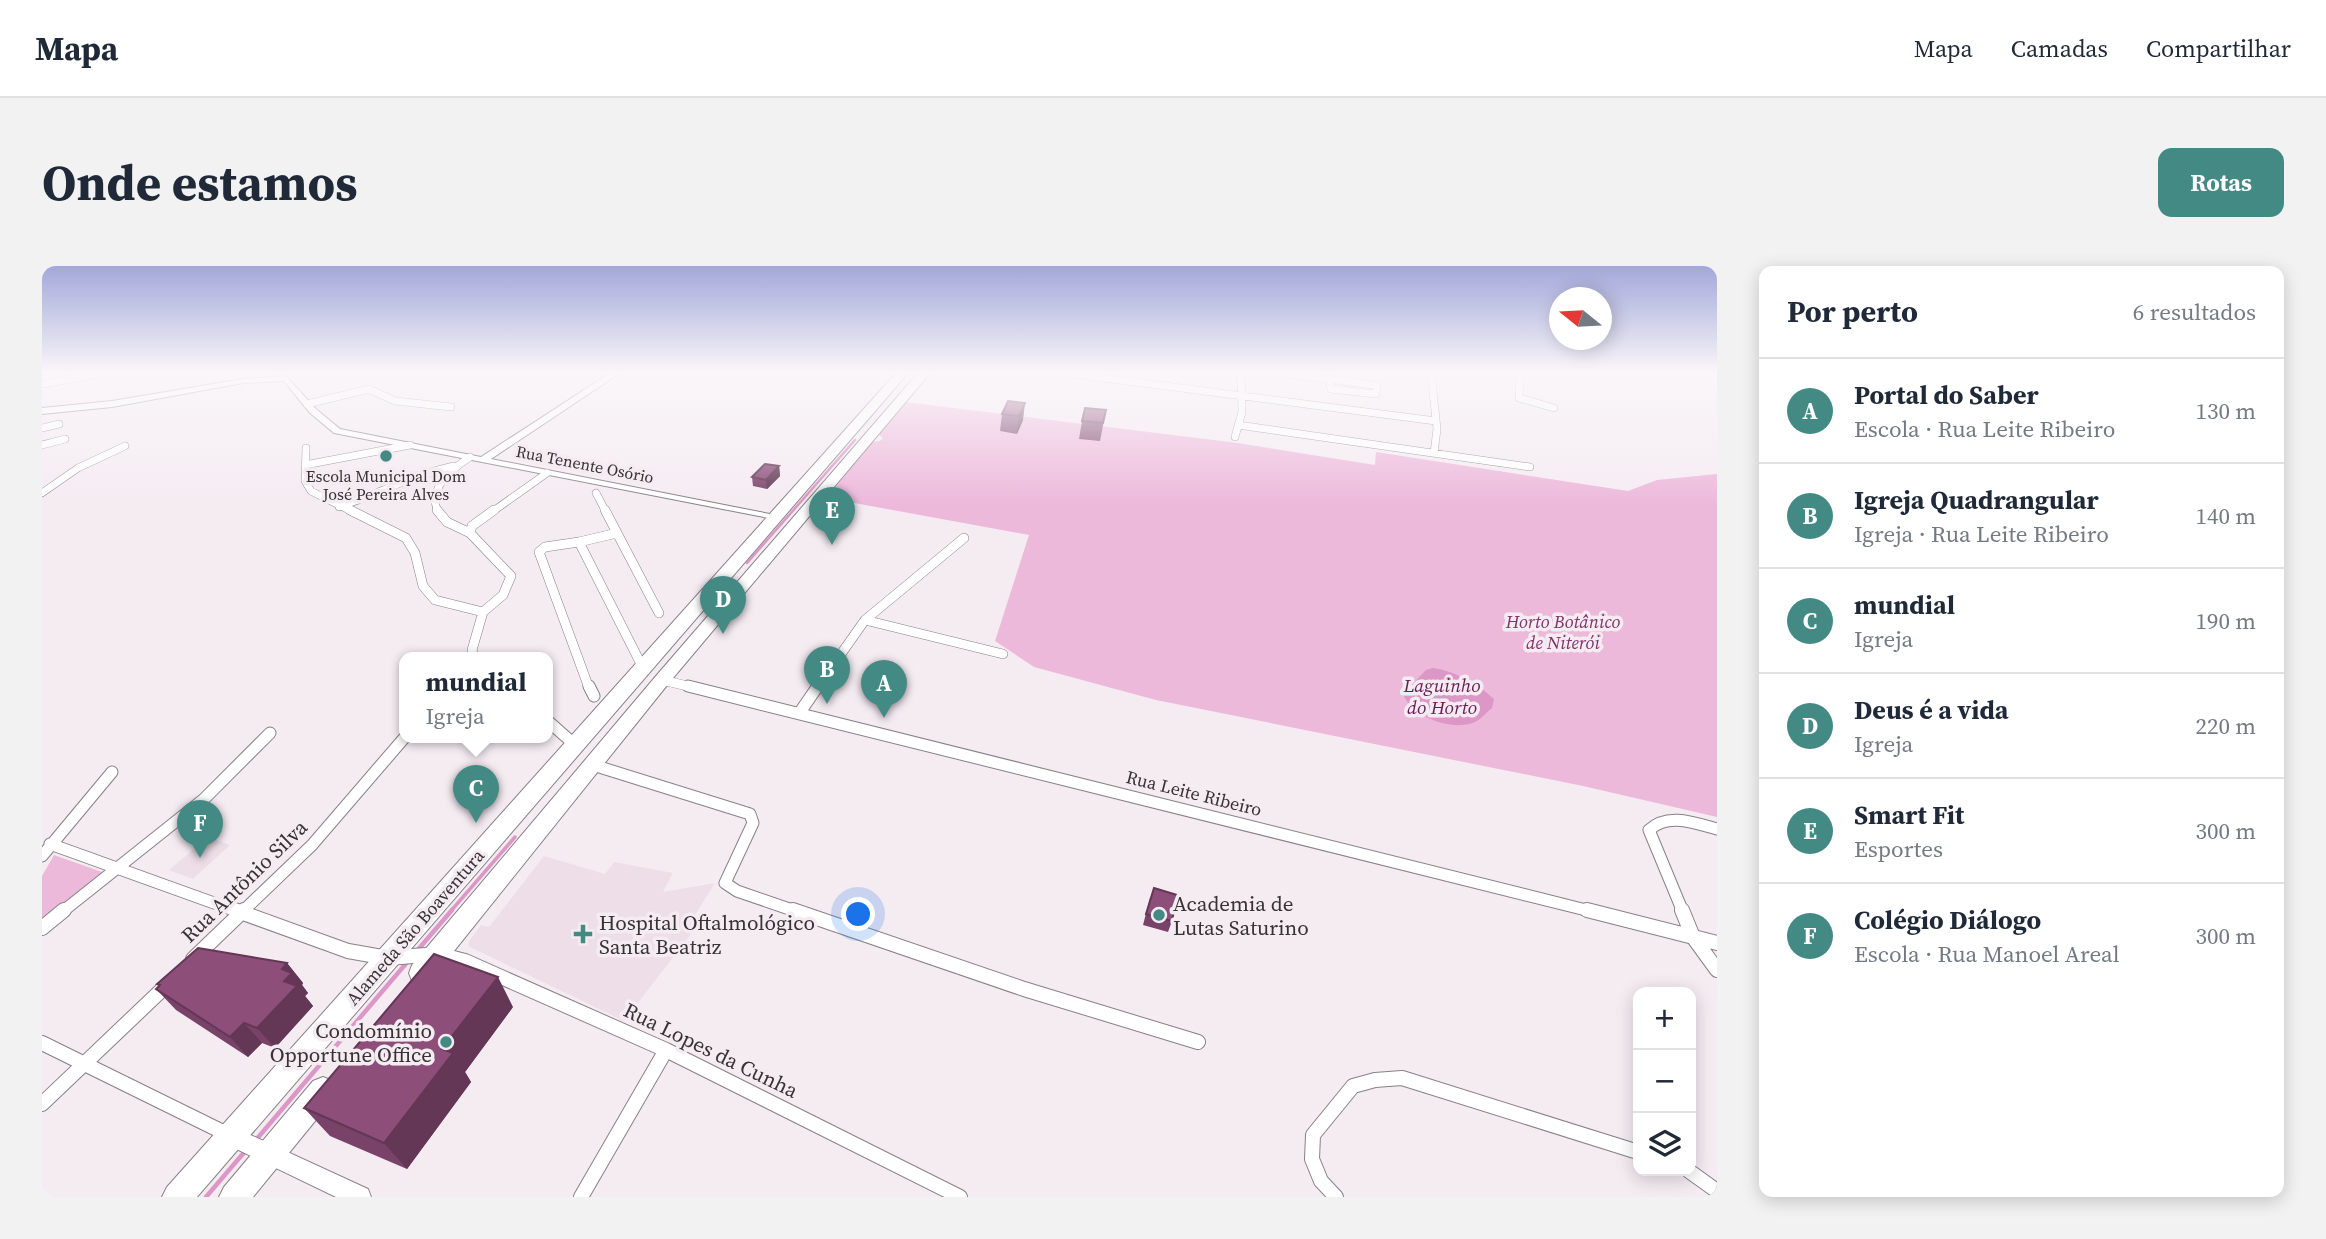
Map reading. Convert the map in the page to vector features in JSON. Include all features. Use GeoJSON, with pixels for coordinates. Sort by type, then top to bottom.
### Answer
{"type":"FeatureCollection","features":[{"type":"Feature","properties":{"kind":"highway","name":"Alameda São Boaventura"},"geometry":{"type":"LineString","coordinates":[[177,1197],[394,958],[575,745],[864,416]]}},
{"type":"Feature","properties":{"kind":"highway","name":"Alameda São Boaventura"},"geometry":{"type":"LineString","coordinates":[[405,993],[430,955],[887,416]]}},
{"type":"Feature","properties":{"kind":"highway"},"geometry":{"type":"LineString","coordinates":[[234,1197],[344,1065]]}},
{"type":"Feature","properties":{"kind":"street","name":"Rua Tenente Osório"},"geometry":{"type":"LineString","coordinates":[[318,416],[337,431],[775,518]]}},
{"type":"Feature","properties":{"kind":"street"},"geometry":{"type":"LineString","coordinates":[[484,460],[550,416]]}},
{"type":"Feature","properties":{"kind":"street"},"geometry":{"type":"LineString","coordinates":[[1235,437],[1241,416]]}},
{"type":"Feature","properties":{"kind":"street"},"geometry":{"type":"LineString","coordinates":[[1399,416],[1436,421]]}},
{"type":"Feature","properties":{"kind":"street"},"geometry":{"type":"LineString","coordinates":[[1434,453],[1436,416]]}},
{"type":"Feature","properties":{"kind":"street"},"geometry":{"type":"LineString","coordinates":[[42,428],[59,424]]}},
{"type":"Feature","properties":{"kind":"street"},"geometry":{"type":"LineString","coordinates":[[1238,425],[1531,467]]}},
{"type":"Feature","properties":{"kind":"street"},"geometry":{"type":"LineString","coordinates":[[42,445],[65,439]]}},
{"type":"Feature","properties":{"kind":"street"},"geometry":{"type":"LineString","coordinates":[[305,465],[410,445]]}},
{"type":"Feature","properties":{"kind":"street"},"geometry":{"type":"LineString","coordinates":[[42,493],[78,467],[125,446]]}},
{"type":"Feature","properties":{"kind":"street"},"geometry":{"type":"LineString","coordinates":[[306,448],[306,486],[339,507],[406,538],[414,545],[419,583],[432,598],[483,612]]}},
{"type":"Feature","properties":{"kind":"street"},"geometry":{"type":"LineString","coordinates":[[339,507],[382,493],[430,471],[454,466],[470,457]]}},
{"type":"Feature","properties":{"kind":"street"},"geometry":{"type":"LineString","coordinates":[[454,466],[439,485],[435,503],[441,517],[470,533],[511,573],[503,595],[483,612],[473,652]]}},
{"type":"Feature","properties":{"kind":"street"},"geometry":{"type":"LineString","coordinates":[[470,533],[474,523],[547,473]]}},
{"type":"Feature","properties":{"kind":"street"},"geometry":{"type":"LineString","coordinates":[[596,493],[659,613]]}},
{"type":"Feature","properties":{"kind":"street"},"geometry":{"type":"LineString","coordinates":[[594,696],[583,676],[539,552],[545,547],[617,533]]}},
{"type":"Feature","properties":{"kind":"street"},"geometry":{"type":"LineString","coordinates":[[800,712],[865,620],[964,538]]}},
{"type":"Feature","properties":{"kind":"street"},"geometry":{"type":"LineString","coordinates":[[579,542],[643,668]]}},
{"type":"Feature","properties":{"kind":"street"},"geometry":{"type":"LineString","coordinates":[[865,620],[1003,654]]}},
{"type":"Feature","properties":{"kind":"street","name":"Rua Leite Ribeiro"},"geometry":{"type":"LineString","coordinates":[[662,680],[800,712],[1717,943]]}},
{"type":"Feature","properties":{"kind":"street"},"geometry":{"type":"LineString","coordinates":[[553,725],[575,745]]}},
{"type":"Feature","properties":{"kind":"street"},"geometry":{"type":"LineString","coordinates":[[42,928],[204,799],[270,733]]}},
{"type":"Feature","properties":{"kind":"street","name":"Rua Antônio Silva"},"geometry":{"type":"LineString","coordinates":[[42,1104],[339,817],[400,743]]}},
{"type":"Feature","properties":{"kind":"street"},"geometry":{"type":"LineString","coordinates":[[593,765],[750,814],[753,823],[726,876],[725,883],[737,891],[1021,988],[1135,1025],[1198,1042]]}},
{"type":"Feature","properties":{"kind":"street"},"geometry":{"type":"LineString","coordinates":[[42,856],[112,772]]}},
{"type":"Feature","properties":{"kind":"street"},"geometry":{"type":"LineString","coordinates":[[1717,829],[1676,820],[1661,821],[1649,830],[1693,937],[1717,970]]}},
{"type":"Feature","properties":{"kind":"street"},"geometry":{"type":"LineString","coordinates":[[50,844],[348,951],[394,958],[430,955]]}},
{"type":"Feature","properties":{"kind":"street","name":"Rua Lopes da Cunha"},"geometry":{"type":"LineString","coordinates":[[430,955],[477,966],[666,1050],[960,1197]]}},
{"type":"Feature","properties":{"kind":"street"},"geometry":{"type":"LineString","coordinates":[[42,1043],[360,1197]]}},
{"type":"Feature","properties":{"kind":"street"},"geometry":{"type":"LineString","coordinates":[[581,1197],[666,1050]]}},
{"type":"Feature","properties":{"kind":"street"},"geometry":{"type":"LineString","coordinates":[[1336,1197],[1321,1181],[1312,1159],[1313,1135],[1353,1086],[1375,1080],[1402,1078],[1633,1150]]}},
{"type":"Feature","properties":{"kind":"street"},"geometry":{"type":"LineString","coordinates":[[1696,1176],[1717,1191]]}},
{"type":"Feature","properties":{"kind":"shaded area"},"geometry":{"type":"Polygon","coordinates":[[[208,837],[230,845],[193,879],[169,870],[208,837]]]}},
{"type":"Feature","properties":{"kind":"shaded area","name":"Hospital Oftalmológico Santa Beatriz"},"geometry":{"type":"Polygon","coordinates":[[[544,856],[605,874],[614,862],[673,873],[663,892],[715,883],[690,923],[697,926],[624,1021],[468,946],[481,925],[489,927],[544,856]]]}},
{"type":"Feature","properties":{"kind":"green space","name":"Horto Botânico de Niterói"},"geometry":{"type":"Polygon","coordinates":[[[893,416],[1022,416],[1238,443],[1375,465],[1376,452],[1628,491],[1657,480],[1717,474],[1717,817],[1583,786],[1156,700],[1034,667],[995,641],[1029,535],[827,498],[872,442],[883,438],[878,434],[893,416]]]}},
{"type":"Feature","properties":{"kind":"green space"},"geometry":{"type":"Polygon","coordinates":[[[54,855],[105,873],[42,922],[42,876],[54,855]]]}},
{"type":"Feature","properties":{"kind":"water","name":"Laguinho do Horto"},"geometry":{"type":"Polygon","coordinates":[[[1433,668],[1458,675],[1481,688],[1494,699],[1492,708],[1477,721],[1466,725],[1444,724],[1424,716],[1403,694],[1426,670],[1433,668]]]}},
{"type":"Feature","properties":{"kind":"building"},"geometry":{"type":"Polygon","coordinates":[[[1083,416],[1105,416],[1103,423],[1082,421],[1083,416]]]}},
{"type":"Feature","properties":{"kind":"building"},"geometry":{"type":"Polygon","coordinates":[[[765,464],[779,466],[766,480],[752,477],[765,464]]]}},
{"type":"Feature","properties":{"kind":"building"},"geometry":{"type":"Polygon","coordinates":[[[1154,888],[1177,895],[1172,921],[1146,914],[1154,888]]]}},
{"type":"Feature","properties":{"kind":"building"},"geometry":{"type":"Polygon","coordinates":[[[198,948],[287,963],[282,969],[292,973],[284,981],[297,986],[257,1028],[244,1023],[230,1037],[156,989],[160,985],[157,984],[198,948]]]}},
{"type":"Feature","properties":{"kind":"building"},"geometry":{"type":"Polygon","coordinates":[[[434,954],[498,977],[442,1049],[453,1053],[384,1143],[304,1108],[434,954]]]}},
{"type":"Feature","properties":{"kind":"waterway"},"geometry":{"type":"LineString","coordinates":[[747,563],[855,440]]}},
{"type":"Feature","properties":{"kind":"waterway"},"geometry":{"type":"LineString","coordinates":[[450,912],[515,837]]}},
{"type":"Feature","properties":{"kind":"waterway"},"geometry":{"type":"LineString","coordinates":[[416,952],[452,910]]}},
{"type":"Feature","properties":{"kind":"waterway"},"geometry":{"type":"LineString","coordinates":[[255,1141],[409,960]]}},
{"type":"Feature","properties":{"kind":"waterway"},"geometry":{"type":"LineString","coordinates":[[206,1197],[247,1149]]}},
{"type":"Feature","properties":{"kind":"place","name":"Escola Municipal Dom José Pereira Alves"},"geometry":{"type":"Point","coordinates":[386,456]}},
{"type":"Feature","properties":{"kind":"place","name":"Smart Fit"},"geometry":{"type":"Point","coordinates":[832,545]}},
{"type":"Feature","properties":{"kind":"place","name":"Deus é a vida"},"geometry":{"type":"Point","coordinates":[723,634]}},
{"type":"Feature","properties":{"kind":"place","name":"Igreja Quadrangular"},"geometry":{"type":"Point","coordinates":[827,704]}},
{"type":"Feature","properties":{"kind":"place","name":"Portal do Saber"},"geometry":{"type":"Point","coordinates":[884,718]}},
{"type":"Feature","properties":{"kind":"place","name":"mundial"},"geometry":{"type":"Point","coordinates":[476,823]}},
{"type":"Feature","properties":{"kind":"place","name":"Colégio Diálogo"},"geometry":{"type":"Point","coordinates":[200,858]}},
{"type":"Feature","properties":{"kind":"place","name":"Academia de Lutas Saturino"},"geometry":{"type":"Point","coordinates":[1159,915]}},
{"type":"Feature","properties":{"kind":"place","name":"Hospital Oftalmológico Santa Beatriz"},"geometry":{"type":"Point","coordinates":[583,934]}},
{"type":"Feature","properties":{"kind":"place","name":"Condomínio Opportune Office"},"geometry":{"type":"Point","coordinates":[446,1042]}}]}
